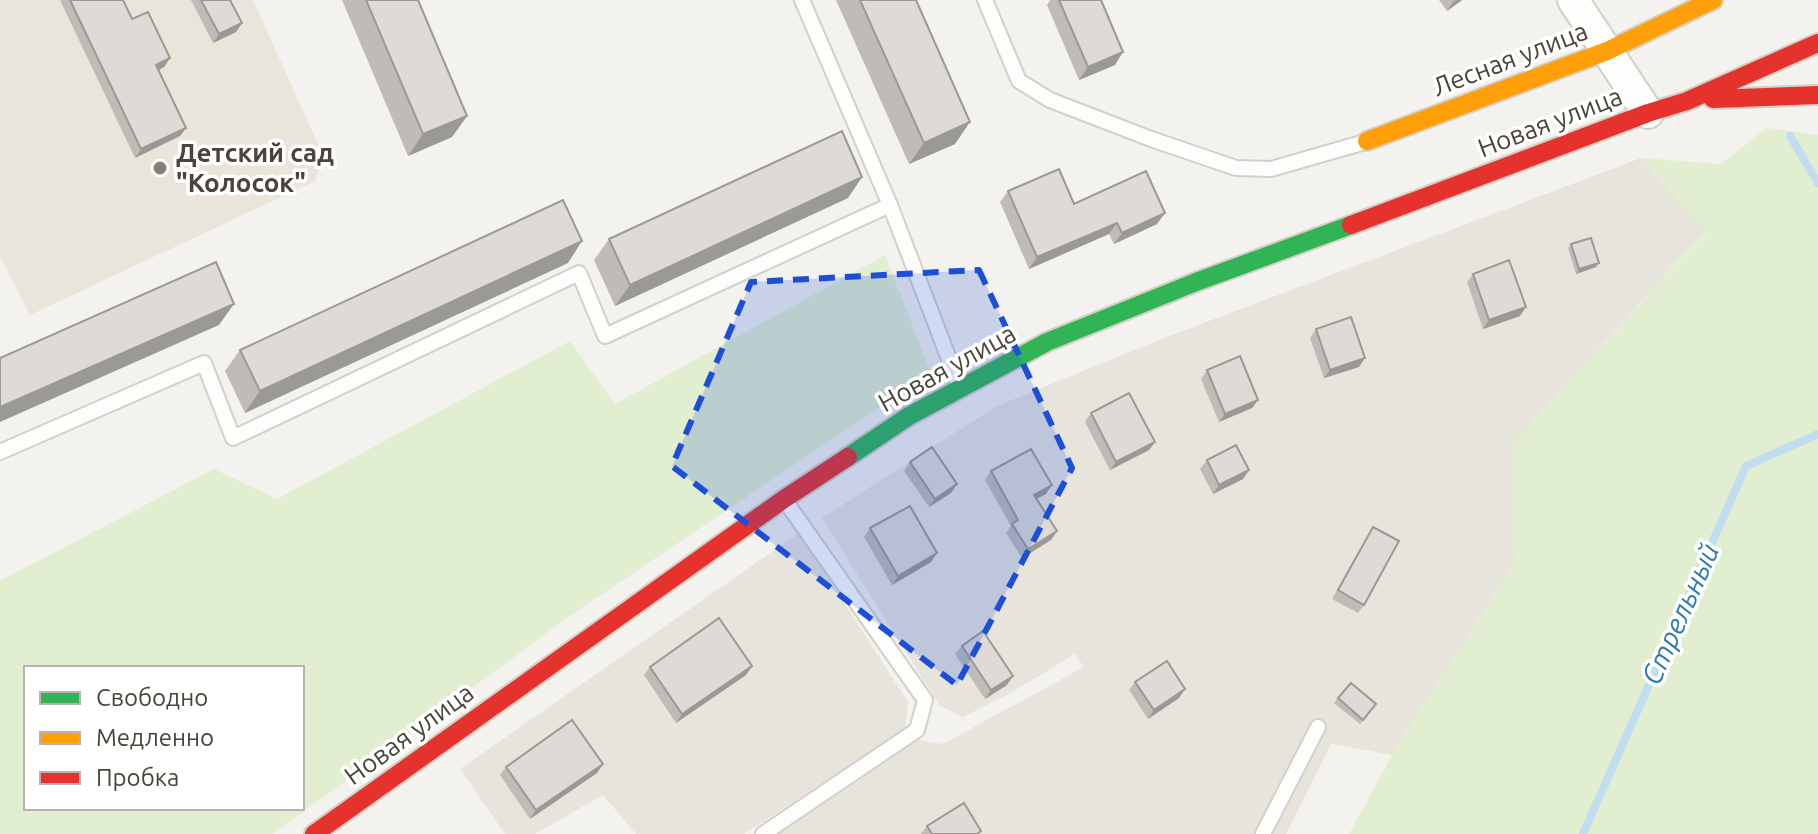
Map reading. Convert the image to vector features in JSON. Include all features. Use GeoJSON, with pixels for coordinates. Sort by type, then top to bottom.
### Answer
{"type":"FeatureCollection","features":[{"type":"Feature","properties":{"kind":"main road","name":"Лесная улица"},"geometry":{"type":"LineString","coordinates":[[1367,141],[1607,51],[1713,0]]}},
{"type":"Feature","properties":{"kind":"main road"},"geometry":{"type":"LineString","coordinates":[[1687,101],[1818,43]]}},
{"type":"Feature","properties":{"kind":"main road"},"geometry":{"type":"LineString","coordinates":[[1687,101],[1818,95]]}},
{"type":"Feature","properties":{"kind":"main road","name":"Новая улица"},"geometry":{"type":"LineString","coordinates":[[314,834],[784,499],[909,416],[1047,342],[1196,282],[1687,101]]}},
{"type":"Feature","properties":{"kind":"street"},"geometry":{"type":"LineString","coordinates":[[1573,0],[1648,113]]}},
{"type":"Feature","properties":{"kind":"lane"},"geometry":{"type":"LineString","coordinates":[[802,0],[890,205],[961,389]]}},
{"type":"Feature","properties":{"kind":"lane"},"geometry":{"type":"LineString","coordinates":[[985,0],[1019,81],[1050,100],[1151,139],[1236,168],[1271,169],[1367,141]]}},
{"type":"Feature","properties":{"kind":"lane"},"geometry":{"type":"LineString","coordinates":[[0,452],[204,363],[233,438],[579,273],[605,336],[890,205]]}},
{"type":"Feature","properties":{"kind":"lane"},"geometry":{"type":"LineString","coordinates":[[763,834],[917,730],[925,700],[784,499]]}},
{"type":"Feature","properties":{"kind":"lane"},"geometry":{"type":"LineString","coordinates":[[1263,834],[1318,727]]}},
{"type":"Feature","properties":{"kind":"highlighted area"},"geometry":{"type":"Polygon","coordinates":[[[979,270],[1072,468],[957,685],[672,466],[751,282],[979,270]]]}},
{"type":"Feature","properties":{"kind":"shaded area","name":"Детский сад \"Колосок\""},"geometry":{"type":"Polygon","coordinates":[[[0,0],[253,0],[323,155],[315,181],[30,315],[0,256],[0,0]]]}},
{"type":"Feature","properties":{"kind":"shaded area"},"geometry":{"type":"Polygon","coordinates":[[[1641,158],[1706,230],[1513,444],[1514,564],[1392,755],[1331,744],[1286,834],[779,834],[918,740],[943,744],[1084,667],[1075,654],[963,717],[939,705],[822,518],[995,407],[1156,341],[1641,158]]]}},
{"type":"Feature","properties":{"kind":"shaded area"},"geometry":{"type":"Polygon","coordinates":[[[799,533],[908,702],[905,729],[744,834],[636,834],[603,795],[535,834],[505,834],[460,769],[799,533]]]}},
{"type":"Feature","properties":{"kind":"green space"},"geometry":{"type":"Polygon","coordinates":[[[1767,128],[1818,135],[1818,834],[1349,834],[1392,755],[1514,564],[1513,444],[1706,231],[1641,158],[1721,164],[1767,128]]]}},
{"type":"Feature","properties":{"kind":"green space"},"geometry":{"type":"Polygon","coordinates":[[[885,255],[931,373],[574,613],[273,834],[0,834],[0,581],[214,469],[277,499],[570,341],[615,404],[885,255]]]}},
{"type":"Feature","properties":{"kind":"building"},"geometry":{"type":"Polygon","coordinates":[[[70,0],[123,0],[132,19],[148,12],[170,58],[156,65],[186,128],[141,149],[70,0]]]}},
{"type":"Feature","properties":{"kind":"building"},"geometry":{"type":"Polygon","coordinates":[[[201,0],[230,0],[242,23],[219,34],[201,0]]]}},
{"type":"Feature","properties":{"kind":"building"},"geometry":{"type":"Polygon","coordinates":[[[366,0],[418,0],[467,116],[423,134],[366,0]]]}},
{"type":"Feature","properties":{"kind":"building"},"geometry":{"type":"Polygon","coordinates":[[[860,0],[916,0],[970,122],[924,143],[860,0]]]}},
{"type":"Feature","properties":{"kind":"building"},"geometry":{"type":"Polygon","coordinates":[[[1059,0],[1101,0],[1123,52],[1088,67],[1059,0]]]}},
{"type":"Feature","properties":{"kind":"building"},"geometry":{"type":"Polygon","coordinates":[[[842,131],[862,177],[630,285],[609,239],[842,131]]]}},
{"type":"Feature","properties":{"kind":"building"},"geometry":{"type":"Polygon","coordinates":[[[1059,169],[1074,204],[1146,171],[1165,213],[1122,233],[1117,223],[1037,257],[1008,191],[1059,169]]]}},
{"type":"Feature","properties":{"kind":"building"},"geometry":{"type":"Polygon","coordinates":[[[563,200],[582,241],[260,391],[240,350],[563,200]]]}},
{"type":"Feature","properties":{"kind":"building"},"geometry":{"type":"Polygon","coordinates":[[[1591,238],[1599,263],[1579,269],[1571,244],[1591,238]]]}},
{"type":"Feature","properties":{"kind":"building"},"geometry":{"type":"Polygon","coordinates":[[[1509,260],[1526,307],[1489,320],[1473,274],[1509,260]]]}},
{"type":"Feature","properties":{"kind":"building"},"geometry":{"type":"Polygon","coordinates":[[[216,262],[234,304],[0,407],[0,358],[216,262]]]}},
{"type":"Feature","properties":{"kind":"building"},"geometry":{"type":"Polygon","coordinates":[[[1351,317],[1365,358],[1330,370],[1316,329],[1351,317]]]}},
{"type":"Feature","properties":{"kind":"building"},"geometry":{"type":"Polygon","coordinates":[[[1240,356],[1258,400],[1225,414],[1207,370],[1240,356]]]}},
{"type":"Feature","properties":{"kind":"building"},"geometry":{"type":"Polygon","coordinates":[[[1129,393],[1155,442],[1116,462],[1091,413],[1129,393]]]}},
{"type":"Feature","properties":{"kind":"building"},"geometry":{"type":"Polygon","coordinates":[[[1236,445],[1249,470],[1219,485],[1207,460],[1236,445]]]}},
{"type":"Feature","properties":{"kind":"building"},"geometry":{"type":"Polygon","coordinates":[[[932,447],[957,484],[935,499],[910,462],[932,447]]]}},
{"type":"Feature","properties":{"kind":"building"},"geometry":{"type":"Polygon","coordinates":[[[1031,449],[1052,485],[1034,495],[1057,531],[1028,549],[1012,524],[1018,520],[991,471],[1031,449]]]}},
{"type":"Feature","properties":{"kind":"building"},"geometry":{"type":"Polygon","coordinates":[[[910,506],[937,553],[898,576],[870,528],[910,506]]]}},
{"type":"Feature","properties":{"kind":"building"},"geometry":{"type":"Polygon","coordinates":[[[1373,527],[1399,541],[1364,605],[1338,590],[1373,527]]]}},
{"type":"Feature","properties":{"kind":"building"},"geometry":{"type":"Polygon","coordinates":[[[719,618],[752,666],[682,714],[650,667],[719,618]]]}},
{"type":"Feature","properties":{"kind":"building"},"geometry":{"type":"Polygon","coordinates":[[[983,631],[1013,676],[991,690],[962,646],[983,631]]]}},
{"type":"Feature","properties":{"kind":"building"},"geometry":{"type":"Polygon","coordinates":[[[1167,661],[1185,689],[1154,710],[1135,682],[1167,661]]]}},
{"type":"Feature","properties":{"kind":"building"},"geometry":{"type":"Polygon","coordinates":[[[1351,683],[1376,704],[1363,720],[1338,698],[1351,683]]]}},
{"type":"Feature","properties":{"kind":"building"},"geometry":{"type":"Polygon","coordinates":[[[572,720],[603,764],[536,810],[506,767],[572,720]]]}},
{"type":"Feature","properties":{"kind":"building"},"geometry":{"type":"Polygon","coordinates":[[[964,803],[981,831],[977,834],[932,834],[927,826],[964,803]]]}},
{"type":"Feature","properties":{"kind":"waterway","name":"Стрельный"},"geometry":{"type":"LineString","coordinates":[[1790,136],[1818,183]]}},
{"type":"Feature","properties":{"kind":"waterway","name":"Стрельный"},"geometry":{"type":"LineString","coordinates":[[1583,834],[1746,466],[1818,434]]}},
{"type":"Feature","properties":{"kind":"traffic: fast"},"geometry":{"type":"LineString","coordinates":[[848,457],[909,416],[1047,342],[1196,282],[1351,225]]}},
{"type":"Feature","properties":{"kind":"traffic: slow"},"geometry":{"type":"LineString","coordinates":[[1367,141],[1607,51],[1713,0]]}},
{"type":"Feature","properties":{"kind":"traffic: jam"},"geometry":{"type":"LineString","coordinates":[[1351,225],[1687,101],[1818,43]]}},
{"type":"Feature","properties":{"kind":"traffic: jam"},"geometry":{"type":"LineString","coordinates":[[1713,99],[1818,95]]}},
{"type":"Feature","properties":{"kind":"traffic: jam"},"geometry":{"type":"LineString","coordinates":[[314,834],[784,499],[848,457]]}},
{"type":"Feature","properties":{"kind":"place","name":"Детский сад \"Колосок\""},"geometry":{"type":"Point","coordinates":[160,168]}}]}
